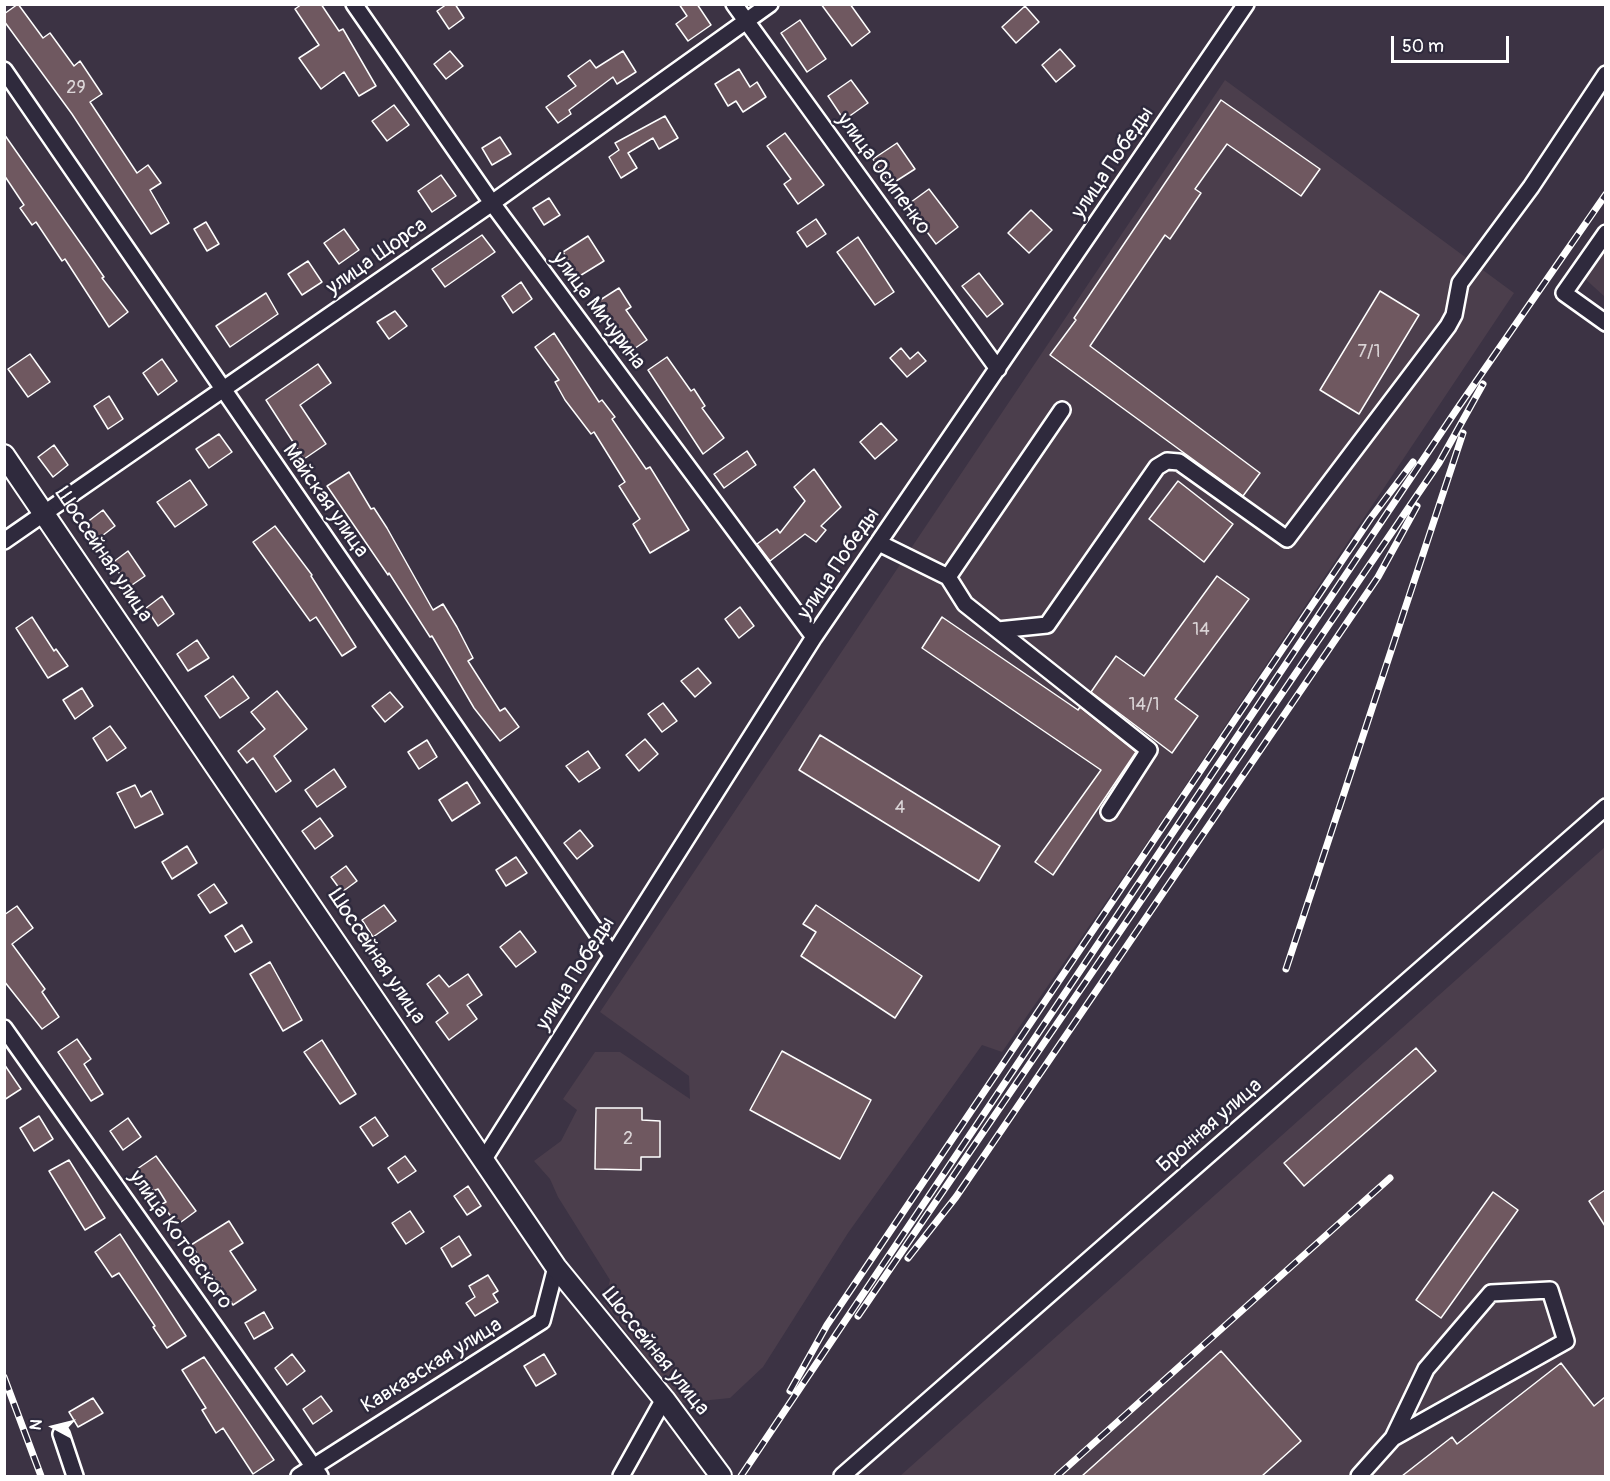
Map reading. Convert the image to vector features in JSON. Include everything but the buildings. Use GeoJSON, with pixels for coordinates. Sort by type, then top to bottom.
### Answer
{"type":"FeatureCollection","features":[{"type":"Feature","properties":{"kind":"main road","name":"Шоссейная улица"},"geometry":{"type":"LineString","coordinates":[[4,455],[45,512],[556,1267],[664,1399],[721,1476]]}},
{"type":"Feature","properties":{"kind":"street","name":"улица Мичурина"},"geometry":{"type":"LineString","coordinates":[[354,4],[492,203],[814,637]]}},
{"type":"Feature","properties":{"kind":"street","name":"улица Осипенко"},"geometry":{"type":"LineString","coordinates":[[734,4],[998,369]]}},
{"type":"Feature","properties":{"kind":"street","name":"улица Щорса"},"geometry":{"type":"LineString","coordinates":[[4,541],[492,203],[770,4]]}},
{"type":"Feature","properties":{"kind":"street","name":"улица Победы"},"geometry":{"type":"LineString","coordinates":[[484,1159],[814,637],[1246,4]]}},
{"type":"Feature","properties":{"kind":"street","name":"Майская улица"},"geometry":{"type":"LineString","coordinates":[[4,70],[612,955]]}},
{"type":"Feature","properties":{"kind":"street"},"geometry":{"type":"LineString","coordinates":[[998,630],[1047,625],[1157,466],[1167,461],[1179,462],[1287,539],[1448,326],[1454,315],[1460,283],[1532,187],[1605,74]]}},
{"type":"Feature","properties":{"kind":"street"},"geometry":{"type":"LineString","coordinates":[[1605,233],[1564,293],[1605,323]]}},
{"type":"Feature","properties":{"kind":"street"},"geometry":{"type":"LineString","coordinates":[[948,577],[1062,410]]}},
{"type":"Feature","properties":{"kind":"street"},"geometry":{"type":"LineString","coordinates":[[879,543],[948,577],[965,604],[1149,750],[1109,812]]}},
{"type":"Feature","properties":{"kind":"street","name":"Бронная улица"},"geometry":{"type":"LineString","coordinates":[[842,1476],[1605,807]]}},
{"type":"Feature","properties":{"kind":"street","name":"улица Котовского"},"geometry":{"type":"LineString","coordinates":[[4,1028],[317,1471]]}},
{"type":"Feature","properties":{"kind":"street","name":"Кавказская улица"},"geometry":{"type":"LineString","coordinates":[[299,1476],[317,1471],[542,1321],[556,1267]]}},
{"type":"Feature","properties":{"kind":"street"},"geometry":{"type":"LineString","coordinates":[[1359,1476],[1393,1438],[1426,1369],[1491,1293],[1550,1290],[1566,1341],[1393,1438]]}},
{"type":"Feature","properties":{"kind":"street"},"geometry":{"type":"LineString","coordinates":[[621,1476],[664,1399]]}},
{"type":"Feature","properties":{"kind":"street"},"geometry":{"type":"LineString","coordinates":[[61,1434],[75,1476]]}},
{"type":"Feature","properties":{"kind":"shaded area"},"geometry":{"type":"Polygon","coordinates":[[[1225,80],[1514,293],[1155,831],[1002,1052],[982,1045],[848,1233],[763,1367],[730,1398],[681,1403],[604,1303],[610,1280],[558,1197],[550,1179],[534,1161],[561,1141],[577,1110],[563,1099],[595,1052],[620,1052],[690,1099],[689,1076],[600,1012],[1225,80]]]}},
{"type":"Feature","properties":{"kind":"shaded area"},"geometry":{"type":"Polygon","coordinates":[[[1605,244],[1605,297],[1582,276],[1605,244]]]}},
{"type":"Feature","properties":{"kind":"shaded area"},"geometry":{"type":"Polygon","coordinates":[[[1605,847],[1605,1476],[900,1476],[1605,847]]]}},
{"type":"Feature","properties":{"kind":"railway"},"geometry":{"type":"LineString","coordinates":[[741,1476],[1457,409],[1606,194]]}},
{"type":"Feature","properties":{"kind":"railway"},"geometry":{"type":"LineString","coordinates":[[858,1316],[1439,463],[1483,384]]}},
{"type":"Feature","properties":{"kind":"railway"},"geometry":{"type":"LineString","coordinates":[[1286,969],[1463,433]]}},
{"type":"Feature","properties":{"kind":"railway"},"geometry":{"type":"LineString","coordinates":[[790,1391],[827,1325],[1370,519],[1413,462]]}},
{"type":"Feature","properties":{"kind":"railway"},"geometry":{"type":"LineString","coordinates":[[908,1258],[956,1197],[1378,577],[1417,506]]}},
{"type":"Feature","properties":{"kind":"railway"},"geometry":{"type":"LineString","coordinates":[[1057,1476],[1390,1178]]}},
{"type":"Feature","properties":{"kind":"railway"},"geometry":{"type":"LineString","coordinates":[[4,1377],[41,1476]]}}]}
